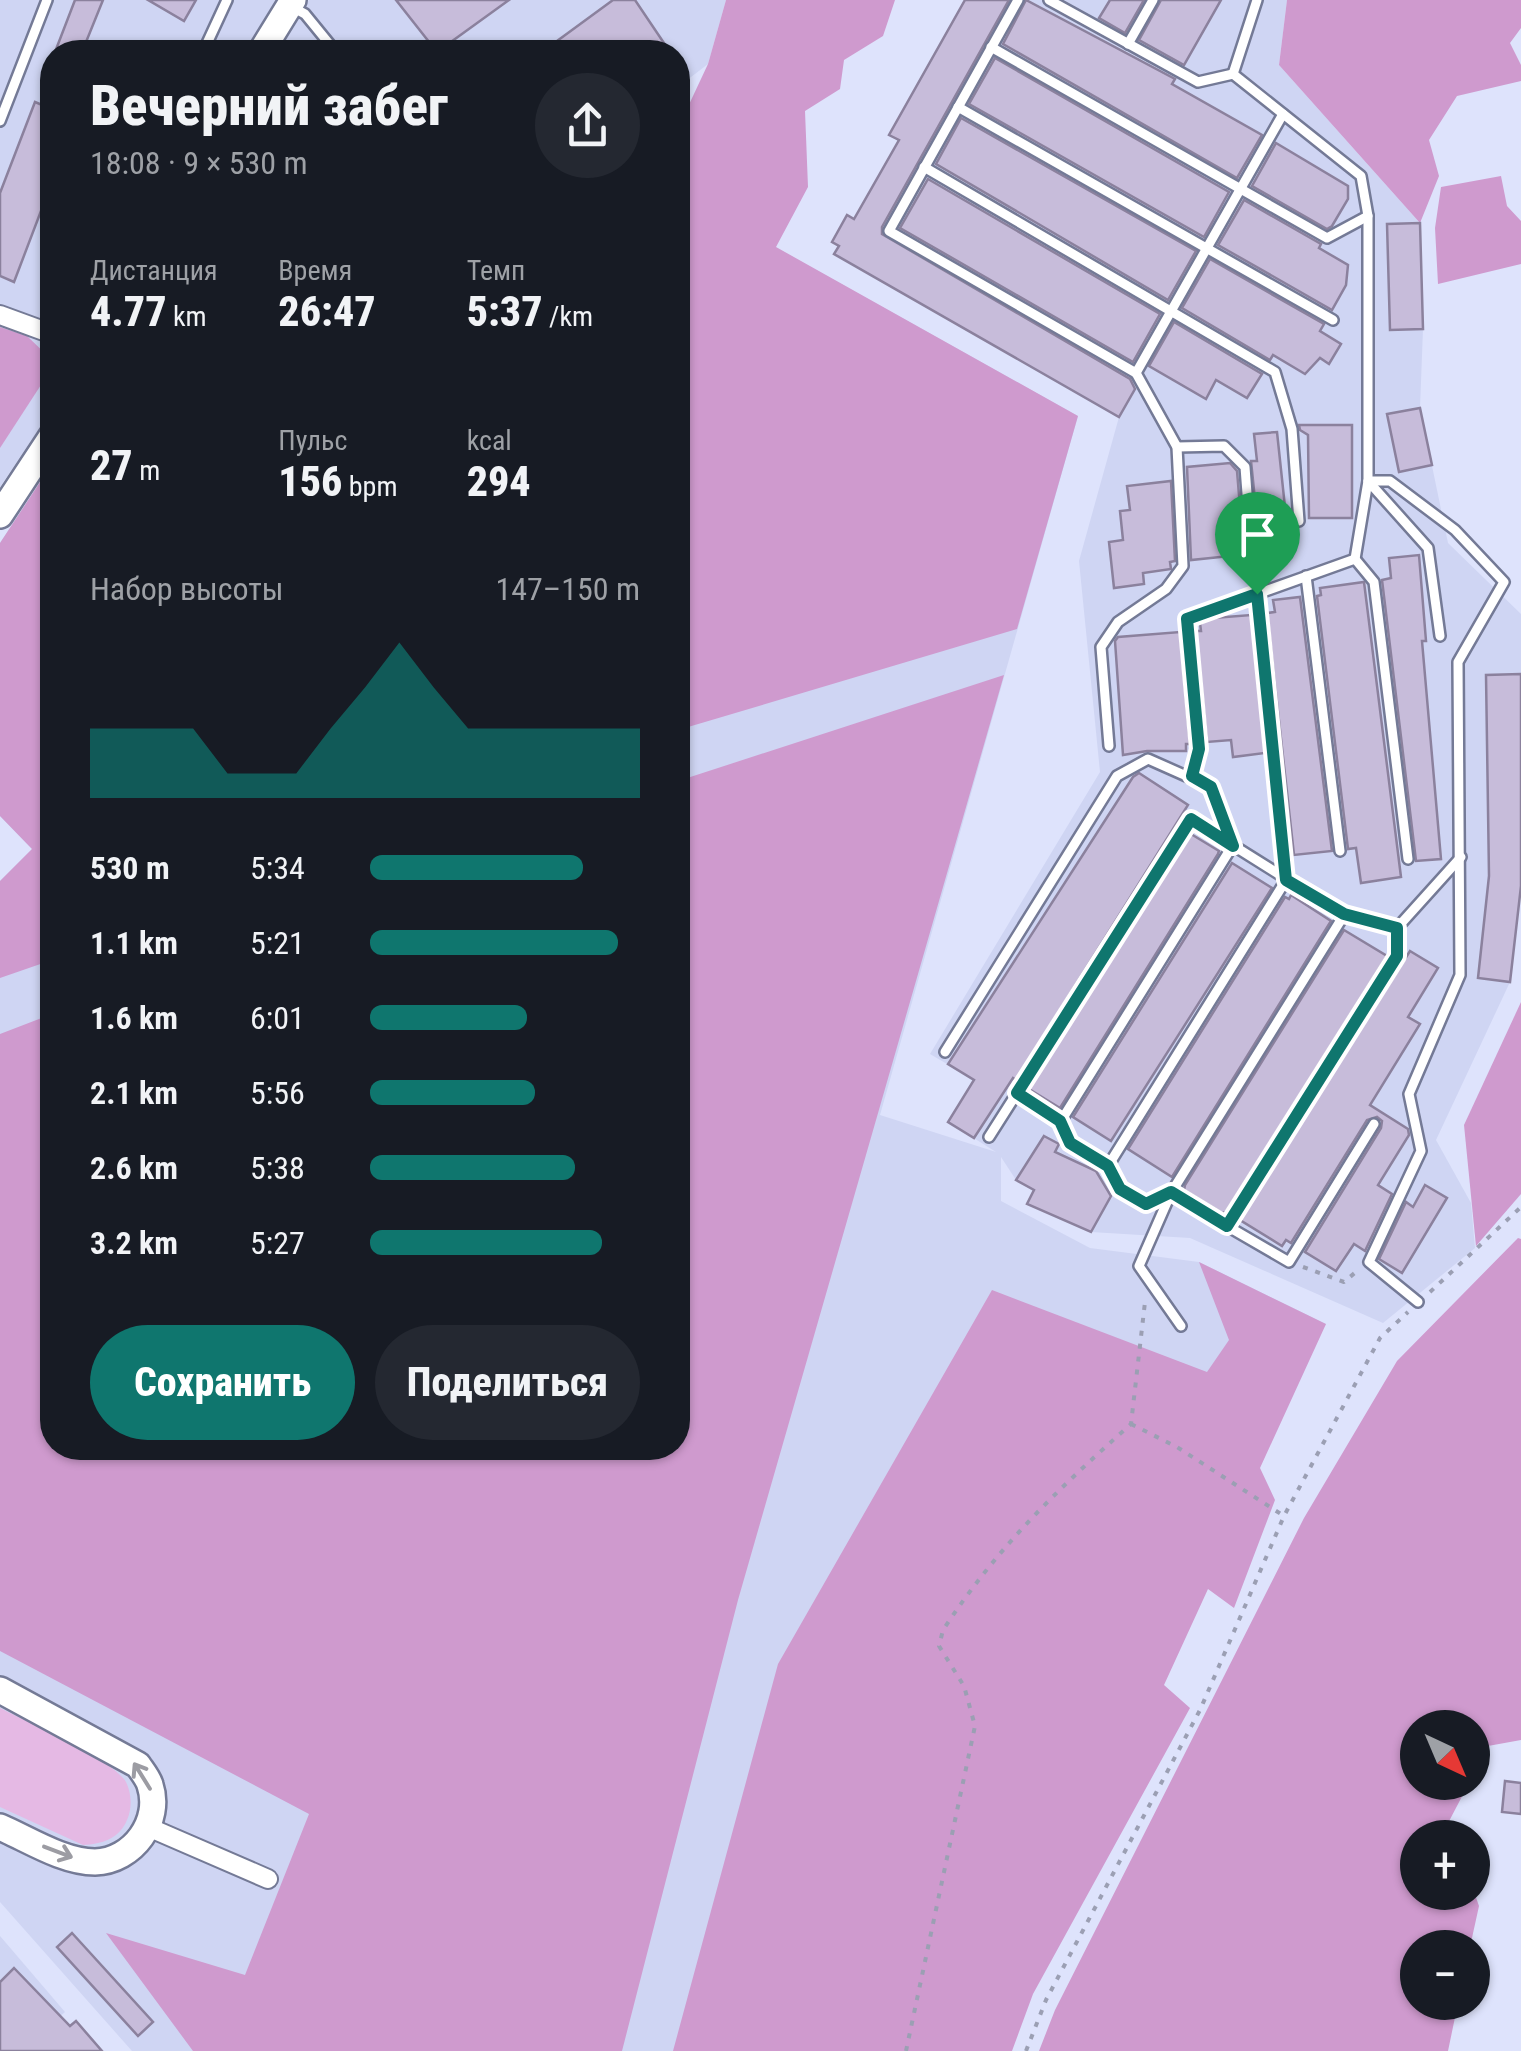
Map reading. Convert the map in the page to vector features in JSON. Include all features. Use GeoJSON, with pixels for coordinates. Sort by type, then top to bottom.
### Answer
{"type":"FeatureCollection","features":[{"type":"Feature","properties":{"kind":"main road"},"geometry":{"type":"LineString","coordinates":[[268,40],[291,3]]}},
{"type":"Feature","properties":{"kind":"main road"},"geometry":{"type":"LineString","coordinates":[[0,514],[40,454]]}},
{"type":"Feature","properties":{"kind":"main road"},"geometry":{"type":"LineString","coordinates":[[0,1690],[138,1765],[150,1783],[154,1804],[148,1827],[136,1845],[119,1857],[94,1862],[66,1856],[0,1827]]}},
{"type":"Feature","properties":{"kind":"street"},"geometry":{"type":"LineString","coordinates":[[0,315],[40,330]]}},
{"type":"Feature","properties":{"kind":"street"},"geometry":{"type":"LineString","coordinates":[[148,1827],[268,1879]]}},
{"type":"Feature","properties":{"kind":"lane"},"geometry":{"type":"LineString","coordinates":[[0,121],[47,0]]}},
{"type":"Feature","properties":{"kind":"lane"},"geometry":{"type":"LineString","coordinates":[[208,40],[227,0]]}},
{"type":"Feature","properties":{"kind":"lane"},"geometry":{"type":"LineString","coordinates":[[1018,0],[889,230],[1136,372],[1177,447],[1182,566],[1166,588],[1118,622],[1101,647],[1109,746]]}},
{"type":"Feature","properties":{"kind":"lane"},"geometry":{"type":"LineString","coordinates":[[1050,0],[1067,4],[1128,44],[1198,82],[1233,74]]}},
{"type":"Feature","properties":{"kind":"lane"},"geometry":{"type":"LineString","coordinates":[[1128,44],[1154,0]]}},
{"type":"Feature","properties":{"kind":"lane"},"geometry":{"type":"LineString","coordinates":[[1233,74],[1257,0]]}},
{"type":"Feature","properties":{"kind":"lane"},"geometry":{"type":"LineString","coordinates":[[291,3],[326,40]]}},
{"type":"Feature","properties":{"kind":"lane"},"geometry":{"type":"LineString","coordinates":[[991,47],[1327,238],[1368,216]]}},
{"type":"Feature","properties":{"kind":"lane"},"geometry":{"type":"LineString","coordinates":[[1233,74],[1361,176],[1368,216],[1368,481],[1354,559]]}},
{"type":"Feature","properties":{"kind":"lane"},"geometry":{"type":"LineString","coordinates":[[958,107],[1332,320]]}},
{"type":"Feature","properties":{"kind":"lane"},"geometry":{"type":"LineString","coordinates":[[1136,372],[1283,114]]}},
{"type":"Feature","properties":{"kind":"lane"},"geometry":{"type":"LineString","coordinates":[[924,167],[1275,372],[1292,428],[1299,521]]}},
{"type":"Feature","properties":{"kind":"lane"},"geometry":{"type":"LineString","coordinates":[[1177,447],[1224,446],[1244,467],[1251,546]]}},
{"type":"Feature","properties":{"kind":"lane"},"geometry":{"type":"LineString","coordinates":[[1368,481],[1390,480],[1455,530],[1504,582],[1458,662],[1460,976],[1409,1094],[1421,1151],[1369,1262],[1418,1302]]}},
{"type":"Feature","properties":{"kind":"lane"},"geometry":{"type":"LineString","coordinates":[[1368,481],[1428,548],[1440,636]]}},
{"type":"Feature","properties":{"kind":"lane"},"geometry":{"type":"LineString","coordinates":[[1192,776],[1199,749],[1187,619],[1354,559]]}},
{"type":"Feature","properties":{"kind":"lane"},"geometry":{"type":"LineString","coordinates":[[1354,559],[1374,582],[1408,858]]}},
{"type":"Feature","properties":{"kind":"lane"},"geometry":{"type":"LineString","coordinates":[[1306,576],[1340,851]]}},
{"type":"Feature","properties":{"kind":"lane"},"geometry":{"type":"LineString","coordinates":[[1108,1166],[1286,880],[1257,594]]}},
{"type":"Feature","properties":{"kind":"lane"},"geometry":{"type":"LineString","coordinates":[[945,1052],[1117,776],[1148,758],[1211,787],[1233,846]]}},
{"type":"Feature","properties":{"kind":"lane"},"geometry":{"type":"LineString","coordinates":[[989,1136],[1191,819],[1344,914],[1397,928]]}},
{"type":"Feature","properties":{"kind":"lane"},"geometry":{"type":"LineString","coordinates":[[1060,1121],[1233,846]]}},
{"type":"Feature","properties":{"kind":"lane"},"geometry":{"type":"LineString","coordinates":[[1227,1226],[1397,956],[1397,928],[1461,857]]}},
{"type":"Feature","properties":{"kind":"lane"},"geometry":{"type":"LineString","coordinates":[[1182,1326],[1139,1266],[1171,1192],[1344,914]]}},
{"type":"Feature","properties":{"kind":"lane"},"geometry":{"type":"LineString","coordinates":[[1017,1093],[1060,1121],[1070,1143],[1108,1166],[1120,1189],[1146,1204],[1171,1192]]}},
{"type":"Feature","properties":{"kind":"lane"},"geometry":{"type":"LineString","coordinates":[[1171,1192],[1289,1262],[1374,1124]]}},
{"type":"Feature","properties":{"kind":"path"},"geometry":{"type":"LineString","coordinates":[[1026,2051],[1046,2000],[1200,1710],[1284,1516],[1380,1338],[1521,1207]]}},
{"type":"Feature","properties":{"kind":"path"},"geometry":{"type":"LineString","coordinates":[[1289,1262],[1344,1282],[1369,1262]]}},
{"type":"Feature","properties":{"kind":"path"},"geometry":{"type":"LineString","coordinates":[[906,2051],[975,1726],[964,1686],[939,1646],[943,1630],[1012,1537],[1131,1424],[1147,1278]]}},
{"type":"Feature","properties":{"kind":"path"},"geometry":{"type":"LineString","coordinates":[[1131,1424],[1177,1446],[1284,1516]]}},
{"type":"Feature","properties":{"kind":"shaded area"},"geometry":{"type":"Polygon","coordinates":[[[0,0],[276,0],[251,40],[40,40],[40,427],[0,487],[0,0]]]}},
{"type":"Feature","properties":{"kind":"shaded area"},"geometry":{"type":"Polygon","coordinates":[[[309,0],[726,0],[708,64],[690,78],[690,40],[283,40],[309,0]]]}},
{"type":"Feature","properties":{"kind":"shaded area"},"geometry":{"type":"Polygon","coordinates":[[[726,0],[895,0],[883,36],[844,60],[840,89],[805,111],[808,187],[776,247],[1078,416],[1017,629],[690,726],[690,102],[708,64],[726,0]]]}},
{"type":"Feature","properties":{"kind":"shaded area"},"geometry":{"type":"Polygon","coordinates":[[[965,0],[1287,0],[1279,65],[1420,223],[1420,408],[1448,543],[1521,614],[1521,886],[1510,982],[1436,1140],[1471,1203],[1475,1248],[1383,1323],[1190,1238],[1091,1232],[1027,1204],[1034,1190],[1016,1180],[1001,1157],[1001,1201],[1090,1248],[1199,1262],[1326,1324],[826,2051],[132,2051],[0,1902],[0,881],[32,849],[0,816],[0,543],[40,482],[40,1460],[690,1460],[690,200],[1078,416],[880,1115],[996,1152],[948,1122],[974,1080],[930,1054],[1100,772],[1079,561],[1119,417],[834,254],[839,246],[832,242],[847,215],[854,219],[898,141],[889,135],[965,0]]]}},
{"type":"Feature","properties":{"kind":"shaded area"},"geometry":{"type":"Polygon","coordinates":[[[1287,0],[1521,0],[1521,28],[1510,43],[1521,65],[1521,81],[1457,96],[1429,140],[1439,176],[1420,223],[1279,65],[1287,0]]]}},
{"type":"Feature","properties":{"kind":"shaded area"},"geometry":{"type":"Polygon","coordinates":[[[1501,176],[1507,206],[1521,221],[1521,264],[1438,284],[1435,228],[1441,187],[1501,176]]]}},
{"type":"Feature","properties":{"kind":"shaded area"},"geometry":{"type":"Polygon","coordinates":[[[0,327],[27,336],[40,348],[40,386],[0,448],[0,327]]]}},
{"type":"Feature","properties":{"kind":"shaded area"},"geometry":{"type":"Polygon","coordinates":[[[40,482],[40,964],[0,978],[0,881],[32,849],[0,816],[0,543],[40,482]]]}},
{"type":"Feature","properties":{"kind":"shaded area"},"geometry":{"type":"Polygon","coordinates":[[[1004,675],[738,1600],[622,2051],[193,2051],[106,1933],[245,1975],[309,1814],[0,1651],[0,1034],[40,1019],[40,1460],[690,1460],[690,777],[1004,675]]]}},
{"type":"Feature","properties":{"kind":"shaded area"},"geometry":{"type":"Polygon","coordinates":[[[1521,1002],[1521,1194],[1476,1246],[1464,1125],[1521,1002]]]}},
{"type":"Feature","properties":{"kind":"shaded area"},"geometry":{"type":"Polygon","coordinates":[[[1521,1239],[1521,1740],[1490,1746],[1490,1710],[1400,1710],[1400,1800],[1460,1800],[1450,1820],[1400,1820],[1400,1910],[1478,1910],[1474,1930],[1400,1930],[1400,2020],[1454,2020],[1448,2051],[1039,2051],[1055,2010],[1304,1518],[1397,1361],[1521,1239]]]}},
{"type":"Feature","properties":{"kind":"shaded area"},"geometry":{"type":"Polygon","coordinates":[[[1199,1262],[1326,1324],[1260,1468],[1275,1500],[1234,1608],[1208,1589],[1164,1685],[1190,1708],[1033,1994],[1012,2051],[673,2051],[778,1664],[992,1290],[1207,1372],[1229,1340],[1199,1262]]]}},
{"type":"Feature","properties":{"kind":"shaded area"},"geometry":{"type":"Polygon","coordinates":[[[0,1708],[88,1753],[118,1773],[126,1782],[131,1801],[129,1816],[115,1836],[83,1845],[0,1807],[0,1708]]]}},
{"type":"Feature","properties":{"kind":"shaded area"},"geometry":{"type":"Polygon","coordinates":[[[0,1936],[65,2012],[20,2051],[0,2051],[0,1936]]]}},
{"type":"Feature","properties":{"kind":"building"},"geometry":{"type":"Polygon","coordinates":[[[75,0],[103,0],[87,40],[60,40],[75,0]]]}},
{"type":"Feature","properties":{"kind":"building"},"geometry":{"type":"Polygon","coordinates":[[[148,0],[196,0],[184,21],[148,0]]]}},
{"type":"Feature","properties":{"kind":"building"},"geometry":{"type":"Polygon","coordinates":[[[396,0],[509,0],[454,40],[428,40],[396,0]]]}},
{"type":"Feature","properties":{"kind":"building"},"geometry":{"type":"Polygon","coordinates":[[[613,0],[635,0],[662,40],[558,40],[613,0]]]}},
{"type":"Feature","properties":{"kind":"building"},"geometry":{"type":"Polygon","coordinates":[[[965,0],[1009,0],[882,227],[882,234],[1130,379],[1135,389],[1119,417],[834,254],[839,246],[832,242],[847,215],[854,219],[899,140],[889,135],[965,0]]]}},
{"type":"Feature","properties":{"kind":"building"},"geometry":{"type":"Polygon","coordinates":[[[1026,0],[1175,79],[1172,84],[1262,135],[1237,178],[1003,44],[1026,0]]]}},
{"type":"Feature","properties":{"kind":"building"},"geometry":{"type":"Polygon","coordinates":[[[1110,0],[1144,0],[1125,33],[1099,18],[1110,0]]]}},
{"type":"Feature","properties":{"kind":"building"},"geometry":{"type":"Polygon","coordinates":[[[1161,0],[1221,0],[1184,65],[1139,40],[1161,0]]]}},
{"type":"Feature","properties":{"kind":"building"},"geometry":{"type":"Polygon","coordinates":[[[995,58],[1229,192],[1204,237],[969,104],[995,58]]]}},
{"type":"Feature","properties":{"kind":"building"},"geometry":{"type":"Polygon","coordinates":[[[35,102],[40,104],[40,214],[14,282],[0,276],[0,193],[35,102]]]}},
{"type":"Feature","properties":{"kind":"building"},"geometry":{"type":"Polygon","coordinates":[[[961,118],[1196,251],[1168,300],[936,164],[961,118]]]}},
{"type":"Feature","properties":{"kind":"building"},"geometry":{"type":"Polygon","coordinates":[[[1276,143],[1348,186],[1348,199],[1332,226],[1327,229],[1252,186],[1276,143]]]}},
{"type":"Feature","properties":{"kind":"building"},"geometry":{"type":"Polygon","coordinates":[[[928,179],[1160,314],[1133,362],[900,228],[928,179]]]}},
{"type":"Feature","properties":{"kind":"building"},"geometry":{"type":"Polygon","coordinates":[[[1244,200],[1321,244],[1319,248],[1348,265],[1346,285],[1332,310],[1218,245],[1244,200]]]}},
{"type":"Feature","properties":{"kind":"building"},"geometry":{"type":"Polygon","coordinates":[[[1420,223],[1423,329],[1390,330],[1387,224],[1420,223]]]}},
{"type":"Feature","properties":{"kind":"building"},"geometry":{"type":"Polygon","coordinates":[[[1210,259],[1324,324],[1320,331],[1341,344],[1329,364],[1320,358],[1305,374],[1273,355],[1270,360],[1182,308],[1210,259]]]}},
{"type":"Feature","properties":{"kind":"building"},"geometry":{"type":"Polygon","coordinates":[[[1174,322],[1262,374],[1247,398],[1216,380],[1206,399],[1149,366],[1174,322]]]}},
{"type":"Feature","properties":{"kind":"building"},"geometry":{"type":"Polygon","coordinates":[[[1420,408],[1432,465],[1399,472],[1387,414],[1420,408]]]}},
{"type":"Feature","properties":{"kind":"building"},"geometry":{"type":"Polygon","coordinates":[[[1299,425],[1352,425],[1352,518],[1309,518],[1308,435],[1299,425]]]}},
{"type":"Feature","properties":{"kind":"building"},"geometry":{"type":"Polygon","coordinates":[[[1277,432],[1287,526],[1258,529],[1251,461],[1257,461],[1254,434],[1277,432]]]}},
{"type":"Feature","properties":{"kind":"building"},"geometry":{"type":"Polygon","coordinates":[[[1230,463],[1237,471],[1240,555],[1191,560],[1187,467],[1230,463]]]}},
{"type":"Feature","properties":{"kind":"building"},"geometry":{"type":"Polygon","coordinates":[[[1171,481],[1175,561],[1170,562],[1171,569],[1143,573],[1144,584],[1114,588],[1109,542],[1123,540],[1120,511],[1130,510],[1127,486],[1171,481]]]}},
{"type":"Feature","properties":{"kind":"building"},"geometry":{"type":"Polygon","coordinates":[[[1419,555],[1426,641],[1422,641],[1441,859],[1416,861],[1382,580],[1391,578],[1389,558],[1419,555]]]}},
{"type":"Feature","properties":{"kind":"building"},"geometry":{"type":"Polygon","coordinates":[[[1364,582],[1401,877],[1361,883],[1356,848],[1348,849],[1317,596],[1321,595],[1320,588],[1364,582]]]}},
{"type":"Feature","properties":{"kind":"building"},"geometry":{"type":"Polygon","coordinates":[[[1300,597],[1332,851],[1294,855],[1267,613],[1275,612],[1273,600],[1300,597]]]}},
{"type":"Feature","properties":{"kind":"building"},"geometry":{"type":"Polygon","coordinates":[[[1251,615],[1265,753],[1233,757],[1231,740],[1207,742],[1196,631],[1201,631],[1200,623],[1213,618],[1251,615]]]}},
{"type":"Feature","properties":{"kind":"building"},"geometry":{"type":"Polygon","coordinates":[[[1180,632],[1190,744],[1186,744],[1186,751],[1123,755],[1115,641],[1118,637],[1180,632]]]}},
{"type":"Feature","properties":{"kind":"building"},"geometry":{"type":"Polygon","coordinates":[[[1521,674],[1521,886],[1510,982],[1478,978],[1489,876],[1486,675],[1521,674]]]}},
{"type":"Feature","properties":{"kind":"building"},"geometry":{"type":"Polygon","coordinates":[[[1139,773],[1188,805],[1016,1080],[1013,1078],[974,1138],[948,1122],[974,1080],[948,1064],[1139,773]]]}},
{"type":"Feature","properties":{"kind":"building"},"geometry":{"type":"Polygon","coordinates":[[[1191,834],[1219,851],[1218,854],[1060,1108],[1029,1089],[1191,834]]]}},
{"type":"Feature","properties":{"kind":"building"},"geometry":{"type":"Polygon","coordinates":[[[1232,863],[1272,888],[1111,1141],[1073,1117],[1232,863]]]}},
{"type":"Feature","properties":{"kind":"building"},"geometry":{"type":"Polygon","coordinates":[[[1291,895],[1331,921],[1172,1177],[1128,1149],[1285,897],[1289,899],[1291,895]]]}},
{"type":"Feature","properties":{"kind":"building"},"geometry":{"type":"Polygon","coordinates":[[[1344,930],[1387,956],[1222,1213],[1184,1190],[1185,1185],[1344,930]]]}},
{"type":"Feature","properties":{"kind":"building"},"geometry":{"type":"Polygon","coordinates":[[[1410,951],[1438,968],[1408,1017],[1420,1024],[1370,1105],[1408,1129],[1409,1135],[1378,1185],[1392,1194],[1365,1251],[1354,1244],[1336,1271],[1305,1252],[1381,1128],[1382,1121],[1377,1117],[1367,1120],[1291,1243],[1286,1240],[1282,1246],[1240,1220],[1410,951]]]}},
{"type":"Feature","properties":{"kind":"building"},"geometry":{"type":"Polygon","coordinates":[[[1044,1136],[1059,1144],[1055,1152],[1096,1171],[1111,1196],[1091,1232],[1027,1204],[1034,1190],[1016,1180],[1044,1136]]]}},
{"type":"Feature","properties":{"kind":"building"},"geometry":{"type":"Polygon","coordinates":[[[1425,1185],[1447,1198],[1402,1273],[1379,1259],[1406,1202],[1413,1207],[1425,1185]]]}},
{"type":"Feature","properties":{"kind":"building"},"geometry":{"type":"Polygon","coordinates":[[[1505,1781],[1521,1783],[1521,1814],[1502,1812],[1505,1781]]]}},
{"type":"Feature","properties":{"kind":"building"},"geometry":{"type":"Polygon","coordinates":[[[72,1933],[153,2022],[138,2036],[57,1947],[72,1933]]]}},
{"type":"Feature","properties":{"kind":"building"},"geometry":{"type":"Polygon","coordinates":[[[14,1968],[70,2026],[76,2021],[102,2051],[0,2051],[0,1982],[14,1968]]]}},
{"type":"Feature","properties":{"kind":"route"},"geometry":{"type":"LineString","coordinates":[[1257,594],[1286,880],[1344,914],[1397,928],[1397,956],[1227,1226],[1171,1192],[1146,1204],[1120,1189],[1108,1166],[1070,1143],[1060,1121],[1017,1093],[1191,819],[1233,846],[1211,787],[1192,776],[1199,749],[1187,619],[1257,594]]}}]}
